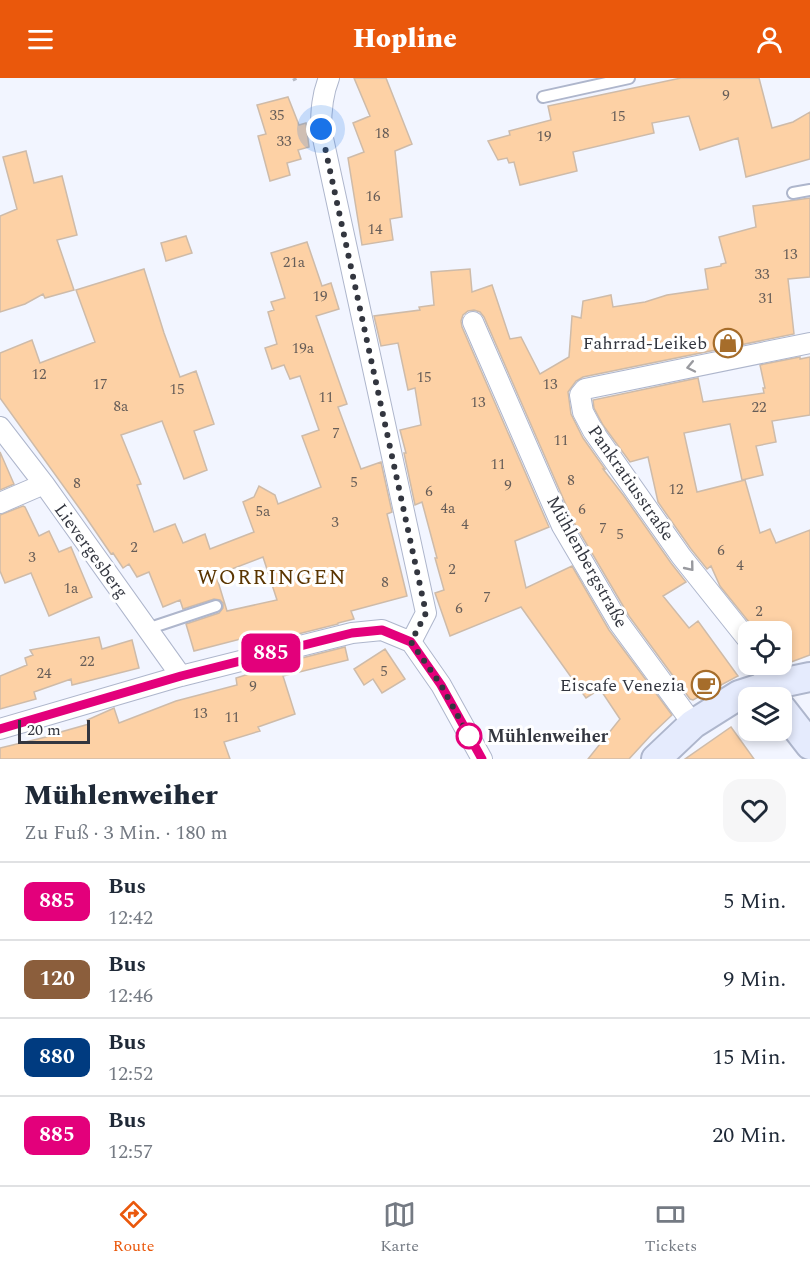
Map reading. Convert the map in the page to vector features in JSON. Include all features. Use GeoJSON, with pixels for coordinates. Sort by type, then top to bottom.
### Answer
{"type":"FeatureCollection","features":[{"type":"Feature","properties":{"kind":"main road"},"geometry":{"type":"LineString","coordinates":[[778,687],[810,677]]}},
{"type":"Feature","properties":{"kind":"main road"},"geometry":{"type":"LineString","coordinates":[[656,759],[693,724],[738,696]]}},
{"type":"Feature","properties":{"kind":"main road"},"geometry":{"type":"LineString","coordinates":[[792,719],[810,745]]}},
{"type":"Feature","properties":{"kind":"street"},"geometry":{"type":"LineString","coordinates":[[327,84],[321,107],[321,129],[426,613],[411,642]]}},
{"type":"Feature","properties":{"kind":"street","name":"Mühlenbergstraße"},"geometry":{"type":"LineString","coordinates":[[473,322],[562,526],[619,624],[693,724]]}},
{"type":"Feature","properties":{"kind":"street","name":"Pankratiusstraße"},"geometry":{"type":"LineString","coordinates":[[738,627],[681,556],[593,431],[583,412],[580,395],[585,389],[810,343]]}},
{"type":"Feature","properties":{"kind":"street","name":"Lievergesberg"},"geometry":{"type":"LineString","coordinates":[[0,427],[44,484],[181,676]]}},
{"type":"Feature","properties":{"kind":"street"},"geometry":{"type":"LineString","coordinates":[[0,503],[44,484]]}},
{"type":"Feature","properties":{"kind":"street"},"geometry":{"type":"LineString","coordinates":[[0,729],[181,676],[352,633],[382,630],[411,642],[441,685],[482,759]]}},
{"type":"Feature","properties":{"kind":"lane"},"geometry":{"type":"LineString","coordinates":[[543,97],[628,78]]}},
{"type":"Feature","properties":{"kind":"lane"},"geometry":{"type":"LineString","coordinates":[[793,193],[810,190]]}},
{"type":"Feature","properties":{"kind":"lane"},"geometry":{"type":"LineString","coordinates":[[147,628],[216,606]]}},
{"type":"Feature","properties":{"kind":"path"},"geometry":{"type":"LineString","coordinates":[[294,78],[297,84]]}},
{"type":"Feature","properties":{"kind":"building"},"geometry":{"type":"Polygon","coordinates":[[[354,78],[386,78],[412,144],[395,151],[402,217],[390,219],[393,240],[362,245],[348,158],[364,152],[353,123],[370,116],[354,78]]]}},
{"type":"Feature","properties":{"kind":"building"},"geometry":{"type":"Polygon","coordinates":[[[681,78],[759,78],[772,128],[793,122],[810,112],[810,159],[746,177],[738,138],[700,150],[689,116],[652,123],[654,133],[573,152],[577,171],[520,185],[514,162],[509,163],[507,158],[498,160],[488,141],[510,135],[509,131],[551,120],[548,106],[681,78]]]}},
{"type":"Feature","properties":{"kind":"building"},"geometry":{"type":"Polygon","coordinates":[[[288,97],[299,125],[306,123],[309,147],[298,150],[301,159],[287,163],[290,175],[270,181],[258,136],[266,134],[257,105],[288,97]]]}},
{"type":"Feature","properties":{"kind":"building"},"geometry":{"type":"Polygon","coordinates":[[[26,151],[34,183],[62,176],[77,235],[57,240],[74,290],[45,298],[43,294],[25,304],[0,312],[0,216],[17,209],[3,157],[26,151]]]}},
{"type":"Feature","properties":{"kind":"building"},"geometry":{"type":"Polygon","coordinates":[[[810,198],[810,277],[788,279],[794,334],[583,377],[576,381],[568,392],[571,414],[583,438],[686,582],[663,596],[689,628],[698,621],[738,676],[693,700],[629,616],[573,521],[484,317],[480,312],[474,310],[463,315],[462,327],[549,527],[515,541],[526,588],[572,566],[609,630],[672,715],[629,759],[588,759],[620,719],[600,689],[586,698],[521,607],[450,636],[435,593],[444,590],[435,558],[437,558],[422,502],[415,505],[400,430],[421,425],[415,388],[408,390],[398,343],[381,346],[374,316],[420,310],[419,307],[434,305],[431,272],[470,269],[472,292],[492,285],[510,339],[521,337],[540,374],[569,357],[572,316],[581,318],[583,301],[611,295],[613,307],[708,289],[705,269],[726,263],[719,237],[756,227],[753,206],[810,198]]]}},
{"type":"Feature","properties":{"kind":"building"},"geometry":{"type":"Polygon","coordinates":[[[186,236],[192,253],[166,261],[161,243],[186,236]]]}},
{"type":"Feature","properties":{"kind":"building"},"geometry":{"type":"Polygon","coordinates":[[[307,242],[322,286],[331,283],[339,309],[316,316],[347,404],[338,407],[361,469],[381,462],[392,512],[387,514],[407,596],[351,611],[354,619],[338,624],[262,643],[260,634],[194,651],[186,624],[219,613],[223,608],[223,603],[214,599],[183,609],[180,600],[163,607],[149,572],[137,577],[129,564],[123,568],[0,398],[0,353],[32,340],[40,363],[95,342],[76,290],[144,269],[180,377],[196,371],[214,424],[194,431],[207,470],[184,479],[162,421],[121,435],[141,484],[137,485],[154,532],[175,524],[183,543],[205,534],[210,549],[254,532],[243,502],[254,497],[259,486],[275,495],[278,504],[321,487],[302,436],[319,430],[300,376],[290,379],[284,365],[272,369],[265,348],[277,344],[268,312],[274,310],[271,302],[285,298],[271,253],[307,242]],[[263,557],[216,575],[227,611],[277,600],[263,557]]]}},
{"type":"Feature","properties":{"kind":"building"},"geometry":{"type":"Polygon","coordinates":[[[810,357],[810,415],[772,421],[776,442],[756,446],[763,475],[742,480],[730,424],[684,433],[697,492],[745,480],[760,533],[770,529],[776,543],[810,530],[810,655],[792,662],[792,621],[748,621],[720,586],[711,566],[707,569],[658,502],[648,457],[630,462],[603,425],[594,408],[593,400],[698,378],[703,402],[764,393],[760,365],[810,357]]]}},
{"type":"Feature","properties":{"kind":"building"},"geometry":{"type":"Polygon","coordinates":[[[0,452],[14,484],[0,490],[0,452]]]}},
{"type":"Feature","properties":{"kind":"building"},"geometry":{"type":"Polygon","coordinates":[[[23,506],[39,536],[49,531],[59,552],[71,547],[92,597],[49,616],[31,573],[5,583],[0,571],[0,515],[23,506]]]}},
{"type":"Feature","properties":{"kind":"building"},"geometry":{"type":"Polygon","coordinates":[[[99,637],[102,649],[132,640],[139,668],[72,685],[71,679],[34,692],[36,699],[0,709],[0,676],[27,665],[25,658],[33,655],[30,650],[99,637]]]}},
{"type":"Feature","properties":{"kind":"building"},"geometry":{"type":"Polygon","coordinates":[[[345,647],[348,660],[283,676],[295,714],[258,727],[260,731],[224,742],[230,759],[0,759],[0,748],[89,724],[87,720],[114,708],[119,723],[176,701],[237,685],[236,678],[267,667],[345,647]]]}},
{"type":"Feature","properties":{"kind":"building"},"geometry":{"type":"Polygon","coordinates":[[[385,649],[405,679],[382,693],[373,679],[364,685],[354,669],[385,649]]]}},
{"type":"Feature","properties":{"kind":"building"},"geometry":{"type":"Polygon","coordinates":[[[731,727],[738,737],[738,741],[741,741],[754,759],[685,759],[731,727]]]}},
{"type":"Feature","properties":{"kind":"bus line","name":"885"},"geometry":{"type":"LineString","coordinates":[[0,729],[181,676],[352,633],[382,630],[411,642],[441,685],[482,759]]}},
{"type":"Feature","properties":{"kind":"place","name":"Fahrrad-Leikeb"},"geometry":{"type":"Point","coordinates":[728,343]}},
{"type":"Feature","properties":{"kind":"place","name":"Eiscafe Venezia"},"geometry":{"type":"Point","coordinates":[706,685]}},
{"type":"Feature","properties":{"kind":"place","name":"Mühlenweiher"},"geometry":{"type":"Point","coordinates":[469,736]}},
{"type":"Feature","properties":{"kind":"district","name":"WORRINGEN"},"geometry":{"type":"Point","coordinates":[272,578]}},
{"type":"Feature","properties":{"kind":"route"},"geometry":{"type":"LineString","coordinates":[[321,129],[426,613],[411,642],[441,685],[469,736]]}}]}
